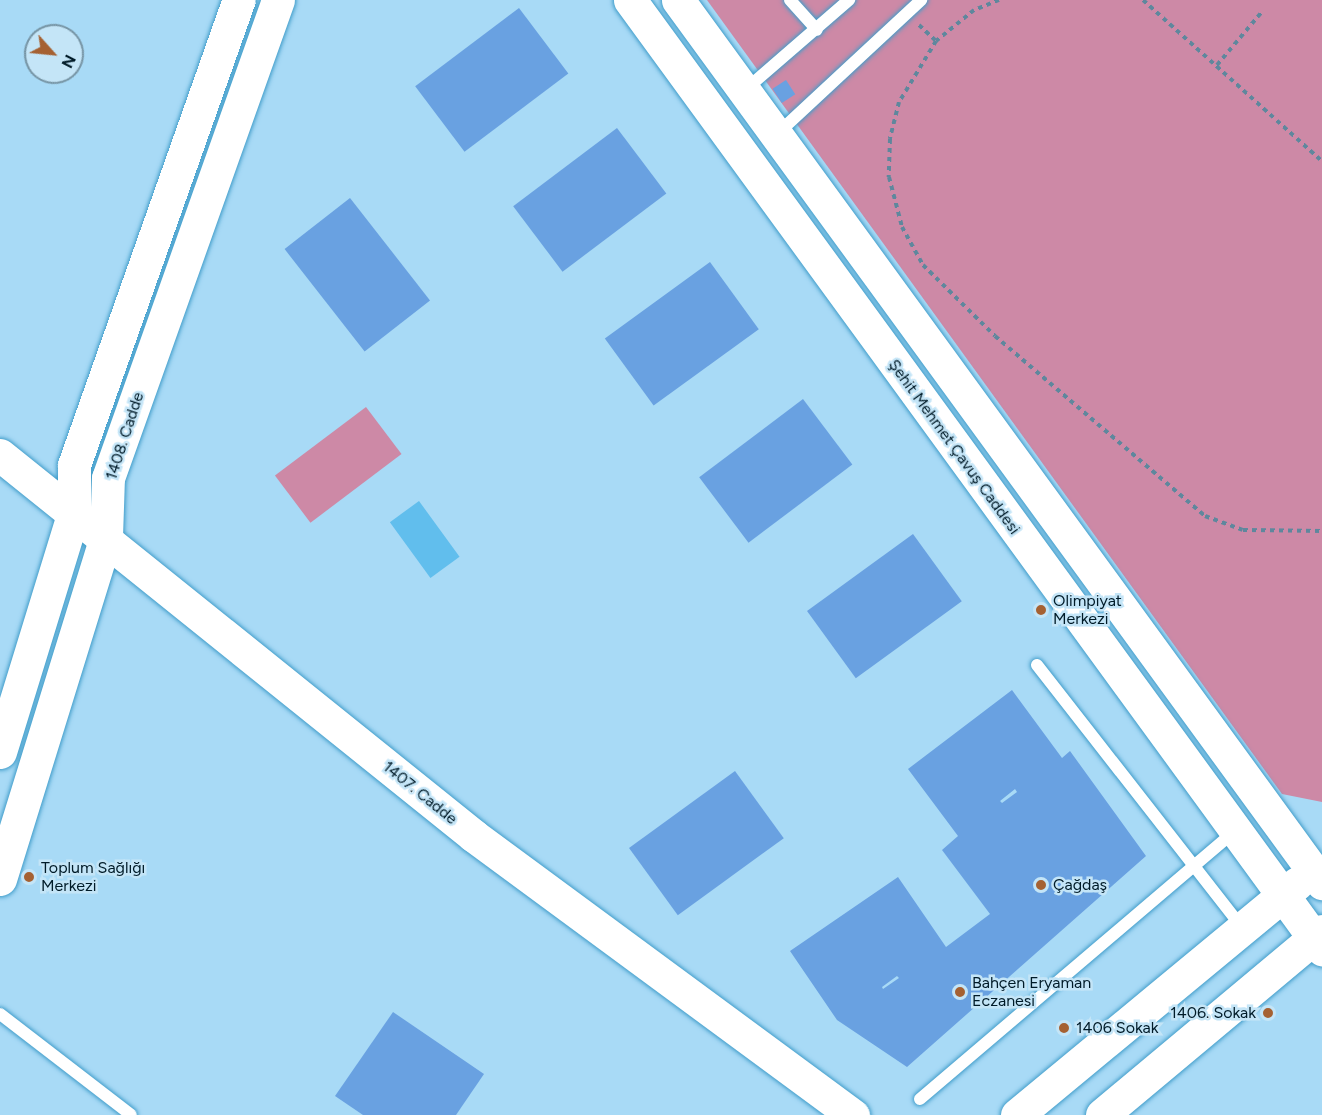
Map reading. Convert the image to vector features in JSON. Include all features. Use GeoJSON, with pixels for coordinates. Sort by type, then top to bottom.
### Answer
{"type":"FeatureCollection","features":[{"type":"Feature","properties":{"kind":"main road"},"geometry":{"type":"LineString","coordinates":[[0,753],[74,512],[74,465],[239,0]]}},
{"type":"Feature","properties":{"kind":"main road","name":"1408. Cadde"},"geometry":{"type":"LineString","coordinates":[[0,879],[106,537],[108,478],[279,0]]}},
{"type":"Feature","properties":{"kind":"main road","name":"Şehit Mehmet Çavuş Caddesi"},"geometry":{"type":"LineString","coordinates":[[630,0],[1233,833],[1279,894],[1318,940]]}},
{"type":"Feature","properties":{"kind":"main road"},"geometry":{"type":"LineString","coordinates":[[678,0],[1319,874],[1279,894],[1017,1115]]}},
{"type":"Feature","properties":{"kind":"main road","name":"1407. Cadde"},"geometry":{"type":"LineString","coordinates":[[0,455],[106,537],[474,836],[853,1115]]}},
{"type":"Feature","properties":{"kind":"main road"},"geometry":{"type":"LineString","coordinates":[[1102,1115],[1318,940]]}},
{"type":"Feature","properties":{"kind":"lane"},"geometry":{"type":"LineString","coordinates":[[790,0],[817,30]]}},
{"type":"Feature","properties":{"kind":"lane"},"geometry":{"type":"LineString","coordinates":[[744,90],[817,30],[849,0]]}},
{"type":"Feature","properties":{"kind":"lane"},"geometry":{"type":"LineString","coordinates":[[776,135],[921,0]]}},
{"type":"Feature","properties":{"kind":"lane"},"geometry":{"type":"LineString","coordinates":[[1037,664],[1192,867],[1241,926]]}},
{"type":"Feature","properties":{"kind":"lane"},"geometry":{"type":"LineString","coordinates":[[920,1099],[1233,833]]}},
{"type":"Feature","properties":{"kind":"lane"},"geometry":{"type":"LineString","coordinates":[[0,1014],[131,1115]]}},
{"type":"Feature","properties":{"kind":"path"},"geometry":{"type":"LineString","coordinates":[[999,0],[974,10],[936,42],[899,102],[890,139],[889,177],[899,217],[922,265],[996,336],[1205,516],[1243,530],[1322,531]]}},
{"type":"Feature","properties":{"kind":"path"},"geometry":{"type":"LineString","coordinates":[[1143,0],[1322,161]]}},
{"type":"Feature","properties":{"kind":"path"},"geometry":{"type":"LineString","coordinates":[[908,13],[936,42]]}},
{"type":"Feature","properties":{"kind":"path"},"geometry":{"type":"LineString","coordinates":[[1217,66],[1261,13]]}},
{"type":"Feature","properties":{"kind":"shaded area"},"geometry":{"type":"Polygon","coordinates":[[[707,0],[1322,0],[1322,802],[1282,794],[707,0]]]}},
{"type":"Feature","properties":{"kind":"shaded area"},"geometry":{"type":"Polygon","coordinates":[[[366,407],[402,454],[310,523],[275,476],[366,407]]]}},
{"type":"Feature","properties":{"kind":"water"},"geometry":{"type":"Polygon","coordinates":[[[419,501],[460,557],[430,578],[390,522],[419,501]]]}},
{"type":"Feature","properties":{"kind":"building"},"geometry":{"type":"Polygon","coordinates":[[[519,8],[568,73],[465,152],[415,86],[519,8]]]}},
{"type":"Feature","properties":{"kind":"building"},"geometry":{"type":"Polygon","coordinates":[[[786,80],[795,94],[782,103],[773,89],[786,80]]]}},
{"type":"Feature","properties":{"kind":"building"},"geometry":{"type":"Polygon","coordinates":[[[617,128],[666,193],[563,272],[513,206],[617,128]]]}},
{"type":"Feature","properties":{"kind":"building"},"geometry":{"type":"Polygon","coordinates":[[[350,198],[430,300],[365,352],[285,249],[350,198]]]}},
{"type":"Feature","properties":{"kind":"building"},"geometry":{"type":"Polygon","coordinates":[[[710,262],[759,329],[654,406],[605,338],[710,262]]]}},
{"type":"Feature","properties":{"kind":"building"},"geometry":{"type":"Polygon","coordinates":[[[803,399],[852,464],[749,543],[699,477],[803,399]]]}},
{"type":"Feature","properties":{"kind":"building"},"geometry":{"type":"Polygon","coordinates":[[[913,534],[962,601],[856,678],[807,611],[913,534]]]}},
{"type":"Feature","properties":{"kind":"building"},"geometry":{"type":"Polygon","coordinates":[[[1012,690],[1062,758],[1070,751],[1146,856],[907,1067],[837,1020],[790,951],[898,877],[946,947],[990,914],[942,850],[958,836],[908,769],[1012,690]],[[1015,789],[1000,801],[1002,803],[1017,792],[1015,789]],[[897,976],[882,987],[883,989],[899,978],[897,976]]]}},
{"type":"Feature","properties":{"kind":"building"},"geometry":{"type":"Polygon","coordinates":[[[735,771],[784,838],[678,915],[629,848],[735,771]]]}},
{"type":"Feature","properties":{"kind":"building"},"geometry":{"type":"Polygon","coordinates":[[[393,1012],[484,1074],[456,1115],[363,1115],[335,1096],[393,1012]]]}},
{"type":"Feature","properties":{"kind":"place","name":"Olimpiyat Merkezi"},"geometry":{"type":"Point","coordinates":[1041,610]}},
{"type":"Feature","properties":{"kind":"place","name":"Toplum Sağlığı Merkezi"},"geometry":{"type":"Point","coordinates":[29,877]}},
{"type":"Feature","properties":{"kind":"place","name":"Çağdaş"},"geometry":{"type":"Point","coordinates":[1041,885]}},
{"type":"Feature","properties":{"kind":"place","name":"Bahçen Eryaman Eczanesi"},"geometry":{"type":"Point","coordinates":[960,992]}},
{"type":"Feature","properties":{"kind":"place","name":"1406. Sokak"},"geometry":{"type":"Point","coordinates":[1268,1013]}},
{"type":"Feature","properties":{"kind":"place","name":"1406 Sokak"},"geometry":{"type":"Point","coordinates":[1064,1028]}}]}
